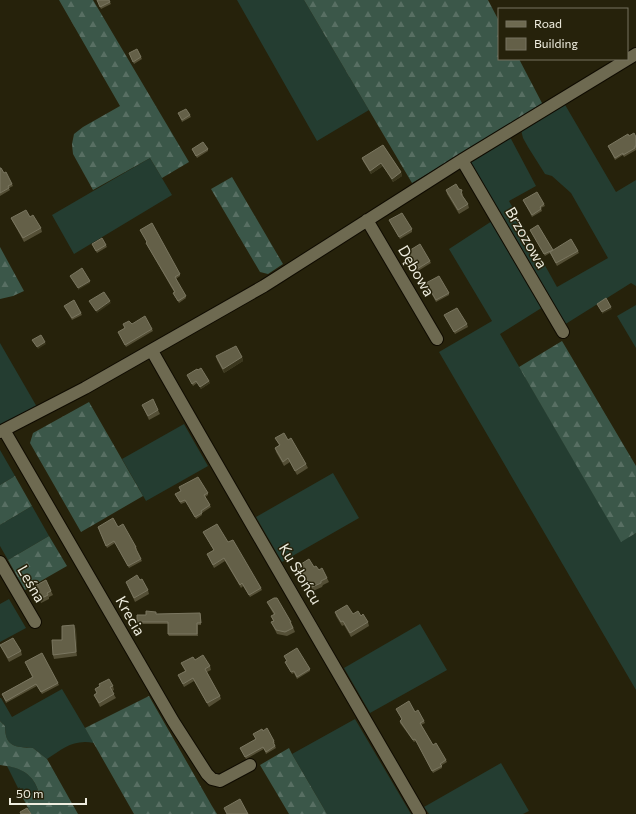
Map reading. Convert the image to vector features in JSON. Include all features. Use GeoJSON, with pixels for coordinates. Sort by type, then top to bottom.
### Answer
{"type":"FeatureCollection","features":[{"type":"Feature","properties":{"kind":"street"},"geometry":{"type":"LineString","coordinates":[[2,431],[152,351],[264,286],[462,160],[626,60]]}},
{"type":"Feature","properties":{"kind":"street","name":"Brzozowa"},"geometry":{"type":"LineString","coordinates":[[462,160],[563,332]]}},
{"type":"Feature","properties":{"kind":"street","name":"Dębowa"},"geometry":{"type":"LineString","coordinates":[[367,220],[437,339]]}},
{"type":"Feature","properties":{"kind":"street","name":"Ku Słońcu"},"geometry":{"type":"LineString","coordinates":[[152,351],[254,530],[307,618],[420,814]]}},
{"type":"Feature","properties":{"kind":"street","name":"Krecia"},"geometry":{"type":"LineString","coordinates":[[2,431],[173,721],[206,774],[212,779],[220,781],[250,765]]}},
{"type":"Feature","properties":{"kind":"street","name":"Leśna"},"geometry":{"type":"LineString","coordinates":[[0,562],[35,622]]}},
{"type":"Feature","properties":{"kind":"green space"},"geometry":{"type":"Polygon","coordinates":[[[59,0],[93,0],[189,162],[162,178],[150,158],[93,190],[73,154],[72,144],[74,134],[83,127],[120,106],[59,0]]]}},
{"type":"Feature","properties":{"kind":"green space"},"geometry":{"type":"Polygon","coordinates":[[[237,0],[304,0],[369,110],[317,141],[237,0]]]}},
{"type":"Feature","properties":{"kind":"green space"},"geometry":{"type":"Polygon","coordinates":[[[304,0],[488,0],[498,19],[498,60],[520,60],[543,105],[412,183],[304,0]]]}},
{"type":"Feature","properties":{"kind":"green space"},"geometry":{"type":"Polygon","coordinates":[[[564,103],[616,192],[636,180],[636,286],[631,283],[564,325],[470,166],[471,159],[510,137],[536,186],[509,201],[557,287],[608,258],[571,193],[552,176],[545,174],[523,138],[521,130],[564,103]]]}},
{"type":"Feature","properties":{"kind":"green space"},"geometry":{"type":"Polygon","coordinates":[[[150,158],[172,195],[74,254],[52,215],[150,158]]]}},
{"type":"Feature","properties":{"kind":"green space"},"geometry":{"type":"Polygon","coordinates":[[[232,177],[283,264],[268,274],[260,272],[211,189],[232,177]]]}},
{"type":"Feature","properties":{"kind":"green space"},"geometry":{"type":"Polygon","coordinates":[[[492,221],[543,307],[500,334],[621,541],[636,533],[636,690],[439,352],[492,321],[449,249],[492,221]]]}},
{"type":"Feature","properties":{"kind":"green space"},"geometry":{"type":"Polygon","coordinates":[[[0,247],[24,291],[13,296],[0,299],[0,247]]]}},
{"type":"Feature","properties":{"kind":"green space"},"geometry":{"type":"Polygon","coordinates":[[[636,305],[636,348],[617,316],[636,305]]]}},
{"type":"Feature","properties":{"kind":"green space"},"geometry":{"type":"Polygon","coordinates":[[[562,341],[636,466],[636,533],[621,542],[519,367],[562,341]]]}},
{"type":"Feature","properties":{"kind":"green space"},"geometry":{"type":"Polygon","coordinates":[[[0,343],[37,407],[0,427],[0,343]]]}},
{"type":"Feature","properties":{"kind":"green space"},"geometry":{"type":"Polygon","coordinates":[[[89,402],[143,496],[81,532],[30,443],[33,433],[89,402]]]}},
{"type":"Feature","properties":{"kind":"green space"},"geometry":{"type":"Polygon","coordinates":[[[184,424],[208,466],[146,501],[122,459],[184,424]]]}},
{"type":"Feature","properties":{"kind":"green space"},"geometry":{"type":"Polygon","coordinates":[[[0,450],[15,476],[0,485],[0,450]]]}},
{"type":"Feature","properties":{"kind":"green space"},"geometry":{"type":"Polygon","coordinates":[[[333,473],[359,518],[282,562],[256,517],[333,473]]]}},
{"type":"Feature","properties":{"kind":"green space"},"geometry":{"type":"Polygon","coordinates":[[[15,476],[32,506],[0,525],[0,485],[15,476]]]}},
{"type":"Feature","properties":{"kind":"green space"},"geometry":{"type":"Polygon","coordinates":[[[32,506],[49,536],[8,560],[0,546],[0,525],[32,506]]]}},
{"type":"Feature","properties":{"kind":"green space"},"geometry":{"type":"Polygon","coordinates":[[[49,536],[67,566],[25,590],[8,560],[49,536]]]}},
{"type":"Feature","properties":{"kind":"green space"},"geometry":{"type":"Polygon","coordinates":[[[9,599],[26,628],[0,642],[0,604],[9,599]]]}},
{"type":"Feature","properties":{"kind":"green space"},"geometry":{"type":"Polygon","coordinates":[[[420,624],[447,670],[370,713],[344,668],[420,624]]]}},
{"type":"Feature","properties":{"kind":"green space"},"geometry":{"type":"Polygon","coordinates":[[[62,689],[94,743],[80,742],[74,744],[63,748],[47,759],[33,748],[16,746],[9,742],[5,733],[5,726],[0,721],[0,698],[12,717],[62,689]]]}},
{"type":"Feature","properties":{"kind":"green space"},"geometry":{"type":"Polygon","coordinates":[[[149,696],[217,814],[134,814],[85,728],[149,696]]]}},
{"type":"Feature","properties":{"kind":"green space"},"geometry":{"type":"Polygon","coordinates":[[[355,719],[411,814],[327,814],[292,754],[355,719]]]}},
{"type":"Feature","properties":{"kind":"green space"},"geometry":{"type":"Polygon","coordinates":[[[0,721],[5,726],[5,733],[9,742],[16,746],[33,748],[47,759],[78,814],[31,814],[23,798],[38,790],[32,779],[24,772],[13,767],[0,765],[0,721]]]}},
{"type":"Feature","properties":{"kind":"green space"},"geometry":{"type":"Polygon","coordinates":[[[289,748],[327,814],[289,814],[260,765],[289,748]]]}},
{"type":"Feature","properties":{"kind":"green space"},"geometry":{"type":"Polygon","coordinates":[[[501,763],[529,811],[523,814],[429,814],[424,807],[501,763]]]}},
{"type":"Feature","properties":{"kind":"green space"},"geometry":{"type":"Polygon","coordinates":[[[7,766],[17,768],[30,776],[38,790],[23,798],[7,766]]]}},
{"type":"Feature","properties":{"kind":"building"},"geometry":{"type":"Polygon","coordinates":[[[97,0],[109,0],[110,2],[100,7],[97,0]]]}},
{"type":"Feature","properties":{"kind":"building"},"geometry":{"type":"Polygon","coordinates":[[[137,49],[141,57],[133,62],[129,53],[137,49]]]}},
{"type":"Feature","properties":{"kind":"building"},"geometry":{"type":"Polygon","coordinates":[[[186,109],[190,115],[182,120],[178,113],[186,109]]]}},
{"type":"Feature","properties":{"kind":"building"},"geometry":{"type":"Polygon","coordinates":[[[634,133],[636,137],[635,148],[615,158],[608,146],[628,134],[629,136],[634,133]]]}},
{"type":"Feature","properties":{"kind":"building"},"geometry":{"type":"Polygon","coordinates":[[[203,142],[208,149],[196,156],[192,149],[203,142]]]}},
{"type":"Feature","properties":{"kind":"building"},"geometry":{"type":"Polygon","coordinates":[[[383,145],[401,172],[392,179],[381,163],[370,171],[362,158],[383,145]]]}},
{"type":"Feature","properties":{"kind":"building"},"geometry":{"type":"Polygon","coordinates":[[[0,168],[4,173],[6,172],[12,184],[8,186],[9,188],[0,193],[0,168]]]}},
{"type":"Feature","properties":{"kind":"building"},"geometry":{"type":"Polygon","coordinates":[[[456,184],[459,189],[462,190],[461,194],[468,204],[458,210],[446,190],[456,184]]]}},
{"type":"Feature","properties":{"kind":"building"},"geometry":{"type":"Polygon","coordinates":[[[537,192],[544,204],[540,207],[541,209],[532,215],[523,200],[537,192]]]}},
{"type":"Feature","properties":{"kind":"building"},"geometry":{"type":"Polygon","coordinates":[[[26,210],[30,217],[33,215],[41,228],[23,238],[11,218],[26,210]]]}},
{"type":"Feature","properties":{"kind":"building"},"geometry":{"type":"Polygon","coordinates":[[[402,213],[412,229],[399,237],[389,220],[402,213]]]}},
{"type":"Feature","properties":{"kind":"building"},"geometry":{"type":"Polygon","coordinates":[[[152,223],[180,274],[175,277],[186,296],[178,301],[173,293],[175,292],[140,230],[152,223]]]}},
{"type":"Feature","properties":{"kind":"building"},"geometry":{"type":"Polygon","coordinates":[[[538,225],[553,250],[544,254],[530,230],[538,225]]]}},
{"type":"Feature","properties":{"kind":"building"},"geometry":{"type":"Polygon","coordinates":[[[102,238],[106,245],[96,251],[92,244],[102,238]]]}},
{"type":"Feature","properties":{"kind":"building"},"geometry":{"type":"Polygon","coordinates":[[[571,239],[578,251],[556,263],[550,252],[571,239]]]}},
{"type":"Feature","properties":{"kind":"building"},"geometry":{"type":"Polygon","coordinates":[[[420,244],[430,261],[417,269],[407,252],[420,244]]]}},
{"type":"Feature","properties":{"kind":"building"},"geometry":{"type":"Polygon","coordinates":[[[82,268],[90,281],[78,288],[70,276],[82,268]]]}},
{"type":"Feature","properties":{"kind":"building"},"geometry":{"type":"Polygon","coordinates":[[[439,276],[449,293],[436,300],[426,283],[439,276]]]}},
{"type":"Feature","properties":{"kind":"building"},"geometry":{"type":"Polygon","coordinates":[[[104,292],[110,301],[96,311],[89,301],[104,292]]]}},
{"type":"Feature","properties":{"kind":"building"},"geometry":{"type":"Polygon","coordinates":[[[606,298],[611,307],[602,312],[597,304],[606,298]]]}},
{"type":"Feature","properties":{"kind":"building"},"geometry":{"type":"Polygon","coordinates":[[[74,300],[81,313],[72,318],[64,306],[74,300]]]}},
{"type":"Feature","properties":{"kind":"building"},"geometry":{"type":"Polygon","coordinates":[[[457,308],[467,324],[454,332],[444,315],[457,308]]]}},
{"type":"Feature","properties":{"kind":"building"},"geometry":{"type":"Polygon","coordinates":[[[145,316],[152,329],[125,345],[118,332],[125,328],[123,324],[129,321],[132,324],[145,316]]]}},
{"type":"Feature","properties":{"kind":"building"},"geometry":{"type":"Polygon","coordinates":[[[41,335],[45,342],[37,347],[32,340],[41,335]]]}},
{"type":"Feature","properties":{"kind":"building"},"geometry":{"type":"Polygon","coordinates":[[[236,346],[242,357],[223,369],[216,356],[236,346]]]}},
{"type":"Feature","properties":{"kind":"building"},"geometry":{"type":"Polygon","coordinates":[[[201,368],[209,381],[200,387],[196,381],[192,384],[187,375],[201,368]]]}},
{"type":"Feature","properties":{"kind":"building"},"geometry":{"type":"Polygon","coordinates":[[[153,399],[158,410],[148,416],[142,405],[153,399]]]}},
{"type":"Feature","properties":{"kind":"building"},"geometry":{"type":"Polygon","coordinates":[[[284,433],[288,440],[291,438],[306,464],[295,471],[288,458],[283,462],[275,448],[280,445],[275,438],[284,433]]]}},
{"type":"Feature","properties":{"kind":"building"},"geometry":{"type":"Polygon","coordinates":[[[198,477],[208,493],[204,495],[210,505],[201,511],[202,513],[195,517],[185,500],[180,502],[175,494],[181,491],[179,487],[198,477]]]}},
{"type":"Feature","properties":{"kind":"building"},"geometry":{"type":"Polygon","coordinates":[[[113,518],[118,527],[123,524],[141,559],[128,566],[114,541],[106,546],[98,527],[113,518]]]}},
{"type":"Feature","properties":{"kind":"building"},"geometry":{"type":"Polygon","coordinates":[[[217,524],[228,542],[233,540],[261,588],[249,595],[242,583],[240,585],[224,558],[213,565],[207,554],[214,550],[203,532],[217,524]]]}},
{"type":"Feature","properties":{"kind":"building"},"geometry":{"type":"Polygon","coordinates":[[[309,559],[314,567],[316,566],[319,570],[322,568],[327,578],[321,581],[321,583],[312,587],[306,578],[305,579],[298,566],[309,559]]]}},
{"type":"Feature","properties":{"kind":"building"},"geometry":{"type":"Polygon","coordinates":[[[137,575],[140,580],[142,579],[148,590],[134,598],[126,582],[137,575]]]}},
{"type":"Feature","properties":{"kind":"building"},"geometry":{"type":"Polygon","coordinates":[[[46,580],[51,591],[47,593],[48,595],[40,599],[33,587],[46,580]]]}},
{"type":"Feature","properties":{"kind":"building"},"geometry":{"type":"Polygon","coordinates":[[[277,598],[293,628],[285,632],[276,630],[271,622],[274,621],[271,616],[275,614],[267,602],[277,598]]]}},
{"type":"Feature","properties":{"kind":"building"},"geometry":{"type":"Polygon","coordinates":[[[347,605],[353,614],[358,611],[361,616],[363,614],[368,622],[350,633],[343,621],[341,622],[335,612],[347,605]]]}},
{"type":"Feature","properties":{"kind":"building"},"geometry":{"type":"Polygon","coordinates":[[[146,611],[156,612],[156,614],[200,613],[201,623],[197,623],[197,634],[168,634],[168,622],[137,622],[137,615],[146,615],[146,611]]]}},
{"type":"Feature","properties":{"kind":"building"},"geometry":{"type":"Polygon","coordinates":[[[74,625],[76,652],[53,655],[52,640],[62,640],[62,626],[74,625]]]}},
{"type":"Feature","properties":{"kind":"building"},"geometry":{"type":"Polygon","coordinates":[[[13,638],[21,651],[8,658],[0,645],[13,638]]]}},
{"type":"Feature","properties":{"kind":"building"},"geometry":{"type":"Polygon","coordinates":[[[297,648],[310,669],[297,677],[294,671],[291,672],[285,662],[287,661],[284,656],[297,648]]]}},
{"type":"Feature","properties":{"kind":"building"},"geometry":{"type":"Polygon","coordinates":[[[42,653],[58,683],[41,692],[36,684],[6,701],[2,694],[33,677],[25,662],[42,653]]]}},
{"type":"Feature","properties":{"kind":"building"},"geometry":{"type":"Polygon","coordinates":[[[203,655],[210,666],[205,669],[220,696],[207,703],[193,678],[183,684],[178,675],[186,671],[181,663],[193,657],[195,660],[203,655]]]}},
{"type":"Feature","properties":{"kind":"building"},"geometry":{"type":"Polygon","coordinates":[[[109,679],[113,686],[110,687],[114,694],[99,703],[94,695],[97,693],[95,689],[100,686],[99,684],[109,679]]]}},
{"type":"Feature","properties":{"kind":"building"},"geometry":{"type":"Polygon","coordinates":[[[409,701],[415,712],[418,710],[424,721],[420,723],[433,745],[436,743],[446,760],[440,764],[442,766],[432,771],[415,739],[413,740],[400,721],[402,719],[396,709],[409,701]]]}},
{"type":"Feature","properties":{"kind":"building"},"geometry":{"type":"Polygon","coordinates":[[[267,728],[275,746],[266,752],[263,747],[245,757],[240,748],[256,739],[253,734],[267,728]]]}},
{"type":"Feature","properties":{"kind":"building"},"geometry":{"type":"Polygon","coordinates":[[[240,799],[248,814],[227,814],[224,808],[240,799]]]}},
{"type":"Feature","properties":{"kind":"building"},"geometry":{"type":"Polygon","coordinates":[[[27,808],[31,814],[21,814],[20,812],[27,808]]]}}]}
